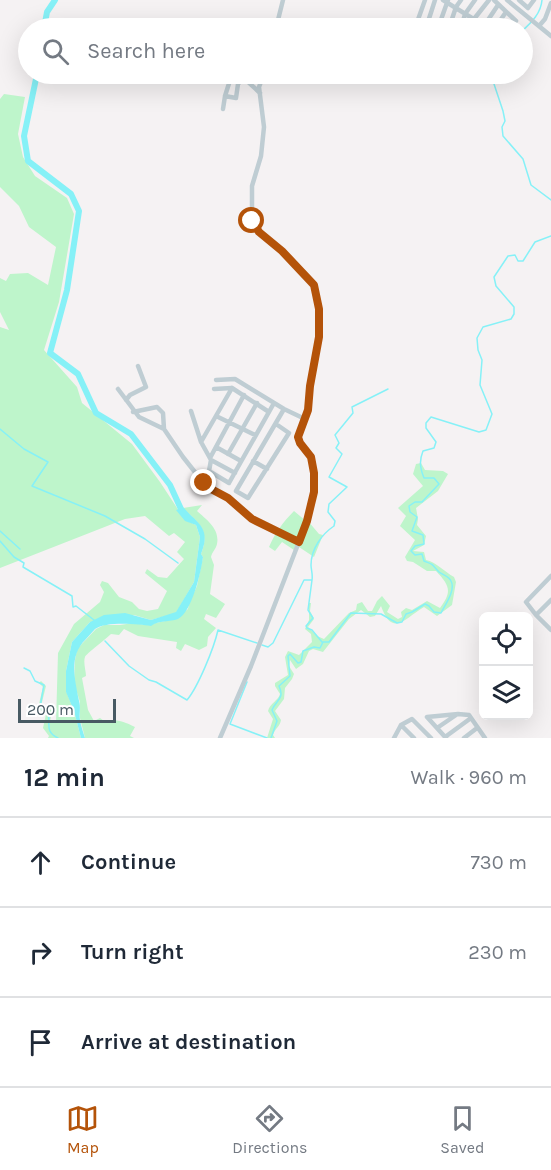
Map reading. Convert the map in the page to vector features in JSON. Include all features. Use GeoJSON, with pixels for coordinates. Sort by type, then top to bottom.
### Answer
{"type":"FeatureCollection","features":[{"type":"Feature","properties":{"kind":"street"},"geometry":{"type":"LineString","coordinates":[[278,18],[283,0]]}},
{"type":"Feature","properties":{"kind":"street"},"geometry":{"type":"LineString","coordinates":[[419,18],[425,0]]}},
{"type":"Feature","properties":{"kind":"street"},"geometry":{"type":"LineString","coordinates":[[429,18],[435,0]]}},
{"type":"Feature","properties":{"kind":"street"},"geometry":{"type":"LineString","coordinates":[[452,18],[461,0]]}},
{"type":"Feature","properties":{"kind":"street"},"geometry":{"type":"LineString","coordinates":[[464,18],[475,0]]}},
{"type":"Feature","properties":{"kind":"street"},"geometry":{"type":"LineString","coordinates":[[476,18],[489,0]]}},
{"type":"Feature","properties":{"kind":"street"},"geometry":{"type":"LineString","coordinates":[[494,0],[513,18]]}},
{"type":"Feature","properties":{"kind":"street"},"geometry":{"type":"LineString","coordinates":[[507,0],[527,18]]}},
{"type":"Feature","properties":{"kind":"street"},"geometry":{"type":"LineString","coordinates":[[519,0],[528,8],[534,0]]}},
{"type":"Feature","properties":{"kind":"street"},"geometry":{"type":"LineString","coordinates":[[441,18],[446,1],[471,18]]}},
{"type":"Feature","properties":{"kind":"street"},"geometry":{"type":"LineString","coordinates":[[491,18],[498,4]]}},
{"type":"Feature","properties":{"kind":"street"},"geometry":{"type":"LineString","coordinates":[[536,24],[545,19],[550,5]]}},
{"type":"Feature","properties":{"kind":"street"},"geometry":{"type":"LineString","coordinates":[[502,18],[506,12]]}},
{"type":"Feature","properties":{"kind":"street"},"geometry":{"type":"LineString","coordinates":[[545,19],[551,24]]}},
{"type":"Feature","properties":{"kind":"street"},"geometry":{"type":"LineString","coordinates":[[533,22],[551,36]]}},
{"type":"Feature","properties":{"kind":"street"},"geometry":{"type":"LineString","coordinates":[[223,108],[229,84]]}},
{"type":"Feature","properties":{"kind":"street"},"geometry":{"type":"LineString","coordinates":[[225,96],[236,98],[238,84]]}},
{"type":"Feature","properties":{"kind":"street"},"geometry":{"type":"LineString","coordinates":[[250,84],[260,93]]}},
{"type":"Feature","properties":{"kind":"street"},"geometry":{"type":"LineString","coordinates":[[220,738],[251,666],[307,521],[315,483],[311,457],[298,440],[308,410],[319,337],[319,309],[314,285],[282,251],[259,232],[252,221],[252,186],[261,156],[264,127],[260,84]]}},
{"type":"Feature","properties":{"kind":"street"},"geometry":{"type":"LineString","coordinates":[[126,400],[130,395],[146,387],[138,366]]}},
{"type":"Feature","properties":{"kind":"street"},"geometry":{"type":"LineString","coordinates":[[216,380],[235,379],[284,410],[305,419]]}},
{"type":"Feature","properties":{"kind":"street"},"geometry":{"type":"LineString","coordinates":[[214,389],[232,388],[269,412]]}},
{"type":"Feature","properties":{"kind":"street"},"geometry":{"type":"LineString","coordinates":[[201,442],[232,388]]}},
{"type":"Feature","properties":{"kind":"street"},"geometry":{"type":"LineString","coordinates":[[118,389],[141,419],[164,429]]}},
{"type":"Feature","properties":{"kind":"street"},"geometry":{"type":"LineString","coordinates":[[244,395],[210,459],[209,471],[229,483],[274,403]]}},
{"type":"Feature","properties":{"kind":"street"},"geometry":{"type":"LineString","coordinates":[[228,454],[257,403]]}},
{"type":"Feature","properties":{"kind":"street"},"geometry":{"type":"LineString","coordinates":[[134,412],[157,407],[163,413],[164,429],[183,458],[204,483],[228,498],[252,519],[299,542]]}},
{"type":"Feature","properties":{"kind":"street"},"geometry":{"type":"LineString","coordinates":[[276,424],[289,433],[248,498],[236,491],[284,410]]}},
{"type":"Feature","properties":{"kind":"street"},"geometry":{"type":"LineString","coordinates":[[191,411],[201,442],[210,459],[235,473]]}},
{"type":"Feature","properties":{"kind":"street"},"geometry":{"type":"LineString","coordinates":[[216,416],[255,435]]}},
{"type":"Feature","properties":{"kind":"street"},"geometry":{"type":"LineString","coordinates":[[216,447],[241,461]]}},
{"type":"Feature","properties":{"kind":"street"},"geometry":{"type":"LineString","coordinates":[[254,461],[267,469]]}},
{"type":"Feature","properties":{"kind":"street"},"geometry":{"type":"LineString","coordinates":[[550,580],[526,603],[549,628],[551,622]]}},
{"type":"Feature","properties":{"kind":"street"},"geometry":{"type":"LineString","coordinates":[[534,585],[538,590]]}},
{"type":"Feature","properties":{"kind":"street"},"geometry":{"type":"LineString","coordinates":[[536,615],[551,600]]}},
{"type":"Feature","properties":{"kind":"street"},"geometry":{"type":"LineString","coordinates":[[437,728],[458,714]]}},
{"type":"Feature","properties":{"kind":"street"},"geometry":{"type":"LineString","coordinates":[[415,722],[427,717],[469,715],[484,738]]}},
{"type":"Feature","properties":{"kind":"street"},"geometry":{"type":"LineString","coordinates":[[427,717],[446,738],[471,718]]}},
{"type":"Feature","properties":{"kind":"street"},"geometry":{"type":"LineString","coordinates":[[394,738],[401,725],[412,718],[431,738]]}},
{"type":"Feature","properties":{"kind":"street"},"geometry":{"type":"LineString","coordinates":[[401,725],[414,738]]}},
{"type":"Feature","properties":{"kind":"street"},"geometry":{"type":"LineString","coordinates":[[464,738],[477,728]]}},
{"type":"Feature","properties":{"kind":"green space"},"geometry":{"type":"Polygon","coordinates":[[[4,94],[25,97],[18,134],[23,157],[35,176],[67,198],[74,214],[59,302],[44,350],[77,387],[82,403],[132,444],[185,520],[196,525],[200,537],[194,582],[176,613],[151,620],[134,615],[90,622],[72,642],[66,671],[66,691],[81,738],[48,738],[43,728],[46,714],[38,708],[43,687],[39,683],[41,681],[46,686],[41,706],[52,710],[50,722],[56,723],[58,653],[74,624],[100,602],[104,592],[100,585],[102,581],[108,583],[119,597],[132,602],[139,609],[147,611],[158,609],[167,591],[145,573],[147,569],[158,577],[167,578],[184,559],[177,552],[185,542],[174,533],[169,536],[145,516],[125,519],[0,568],[0,327],[9,330],[0,312],[0,278],[6,281],[10,274],[28,273],[48,285],[56,247],[29,227],[19,206],[0,187],[0,99],[4,94]]]}},
{"type":"Feature","properties":{"kind":"green space"},"geometry":{"type":"Polygon","coordinates":[[[421,463],[425,470],[443,471],[448,474],[438,491],[416,508],[417,525],[426,536],[424,545],[413,551],[424,552],[426,560],[454,577],[456,582],[452,605],[437,616],[424,607],[400,623],[390,621],[381,606],[375,616],[370,617],[361,610],[349,619],[323,652],[313,649],[309,651],[303,664],[296,669],[290,660],[289,666],[294,674],[285,688],[284,699],[275,711],[281,720],[273,735],[275,738],[267,738],[273,719],[268,711],[280,694],[275,683],[288,675],[285,657],[288,651],[299,655],[312,642],[311,634],[305,629],[309,620],[309,603],[311,603],[310,611],[314,619],[308,627],[324,639],[349,613],[356,610],[357,604],[362,602],[368,611],[372,611],[382,596],[390,606],[387,612],[398,619],[402,617],[401,612],[406,608],[412,610],[427,601],[440,608],[447,597],[448,588],[436,571],[427,571],[407,561],[405,557],[415,540],[400,526],[406,516],[398,508],[423,486],[413,474],[416,464],[421,463]]]}},
{"type":"Feature","properties":{"kind":"green space"},"geometry":{"type":"Polygon","coordinates":[[[202,505],[197,511],[212,525],[217,534],[216,546],[211,557],[214,565],[210,594],[225,604],[216,618],[206,614],[204,619],[216,628],[208,637],[207,646],[199,650],[185,644],[181,651],[176,648],[177,642],[138,636],[124,629],[119,635],[111,634],[85,657],[86,676],[82,678],[88,710],[94,721],[100,718],[104,721],[120,721],[135,727],[130,736],[134,738],[85,738],[80,718],[80,702],[74,683],[77,649],[96,629],[104,625],[133,623],[146,625],[175,619],[188,609],[197,586],[203,557],[201,554],[204,534],[199,524],[183,508],[202,505]]]}},
{"type":"Feature","properties":{"kind":"green space"},"geometry":{"type":"Polygon","coordinates":[[[294,511],[306,521],[294,550],[282,542],[275,551],[269,547],[271,542],[294,511]]]}},
{"type":"Feature","properties":{"kind":"green space"},"geometry":{"type":"Polygon","coordinates":[[[308,521],[319,534],[323,535],[314,557],[299,547],[308,521]]]}},
{"type":"Feature","properties":{"kind":"water"},"geometry":{"type":"Polygon","coordinates":[[[183,508],[199,523],[205,539],[200,572],[192,600],[178,619],[151,626],[122,624],[100,626],[80,646],[74,668],[80,720],[85,738],[81,738],[66,692],[66,671],[72,642],[90,622],[104,615],[125,613],[151,620],[176,612],[194,582],[200,537],[196,525],[185,521],[176,510],[183,508]]]}},
{"type":"Feature","properties":{"kind":"waterway"},"geometry":{"type":"LineString","coordinates":[[46,18],[55,0]]}},
{"type":"Feature","properties":{"kind":"waterway"},"geometry":{"type":"LineString","coordinates":[[533,20],[542,0]]}},
{"type":"Feature","properties":{"kind":"waterway"},"geometry":{"type":"LineString","coordinates":[[35,84],[24,136],[28,161],[71,194],[79,211],[67,290],[50,353],[78,374],[96,413],[131,434],[170,485],[186,515]]}},
{"type":"Feature","properties":{"kind":"waterway"},"geometry":{"type":"LineString","coordinates":[[494,84],[505,121],[502,127],[503,136],[523,159],[531,185],[551,200]]}},
{"type":"Feature","properties":{"kind":"waterway"},"geometry":{"type":"LineString","coordinates":[[271,738],[277,721],[272,710],[281,694],[279,686],[290,676],[288,656],[290,654],[298,663],[301,662],[303,651],[314,647],[320,648],[323,642],[329,642],[351,613],[381,614],[397,623],[402,622],[406,614],[425,604],[434,612],[441,613],[451,593],[451,581],[433,565],[424,561],[422,554],[415,555],[411,551],[415,546],[424,544],[423,535],[412,531],[417,517],[410,512],[409,506],[415,502],[422,502],[439,484],[434,478],[424,478],[421,468],[423,451],[434,448],[436,442],[426,428],[426,423],[431,417],[479,432],[486,430],[492,414],[480,385],[482,360],[477,338],[483,327],[511,319],[514,314],[514,307],[496,286],[494,277],[508,256],[515,255],[518,261],[523,261],[535,242],[551,236]]}},
{"type":"Feature","properties":{"kind":"waterway"},"geometry":{"type":"LineString","coordinates":[[262,645],[268,647],[273,643],[304,580],[312,580],[311,559],[315,548],[325,533],[334,526],[335,521],[328,512],[329,504],[347,487],[329,477],[342,454],[336,448],[339,443],[335,435],[353,413],[352,407],[388,389]]}},
{"type":"Feature","properties":{"kind":"waterway"},"geometry":{"type":"LineString","coordinates":[[0,429],[24,449],[48,462],[32,486],[105,516],[145,539],[178,563]]}},
{"type":"Feature","properties":{"kind":"waterway"},"geometry":{"type":"LineString","coordinates":[[0,531],[20,549]]}},
{"type":"Feature","properties":{"kind":"waterway"},"geometry":{"type":"LineString","coordinates":[[0,541],[14,557],[24,563],[23,567],[72,596],[73,607],[76,606],[94,620]]}},
{"type":"Feature","properties":{"kind":"waterway"},"geometry":{"type":"LineString","coordinates":[[312,580],[308,610],[313,618],[306,626],[322,642]]}},
{"type":"Feature","properties":{"kind":"waterway"},"geometry":{"type":"LineString","coordinates":[[105,641],[129,666],[149,680],[187,700],[205,667],[218,630],[257,643]]}},
{"type":"Feature","properties":{"kind":"waterway"},"geometry":{"type":"LineString","coordinates":[[24,668],[30,671],[35,681],[44,685],[40,707],[48,712],[49,730],[58,738]]}},
{"type":"Feature","properties":{"kind":"waterway"},"geometry":{"type":"LineString","coordinates":[[247,682],[230,724],[267,738]]}},
{"type":"Feature","properties":{"kind":"route"},"geometry":{"type":"LineString","coordinates":[[204,483],[228,498],[252,519],[299,542],[314,492],[311,457],[298,437],[308,410],[319,337],[319,309],[314,285],[282,251],[259,232],[252,221]]}}]}
